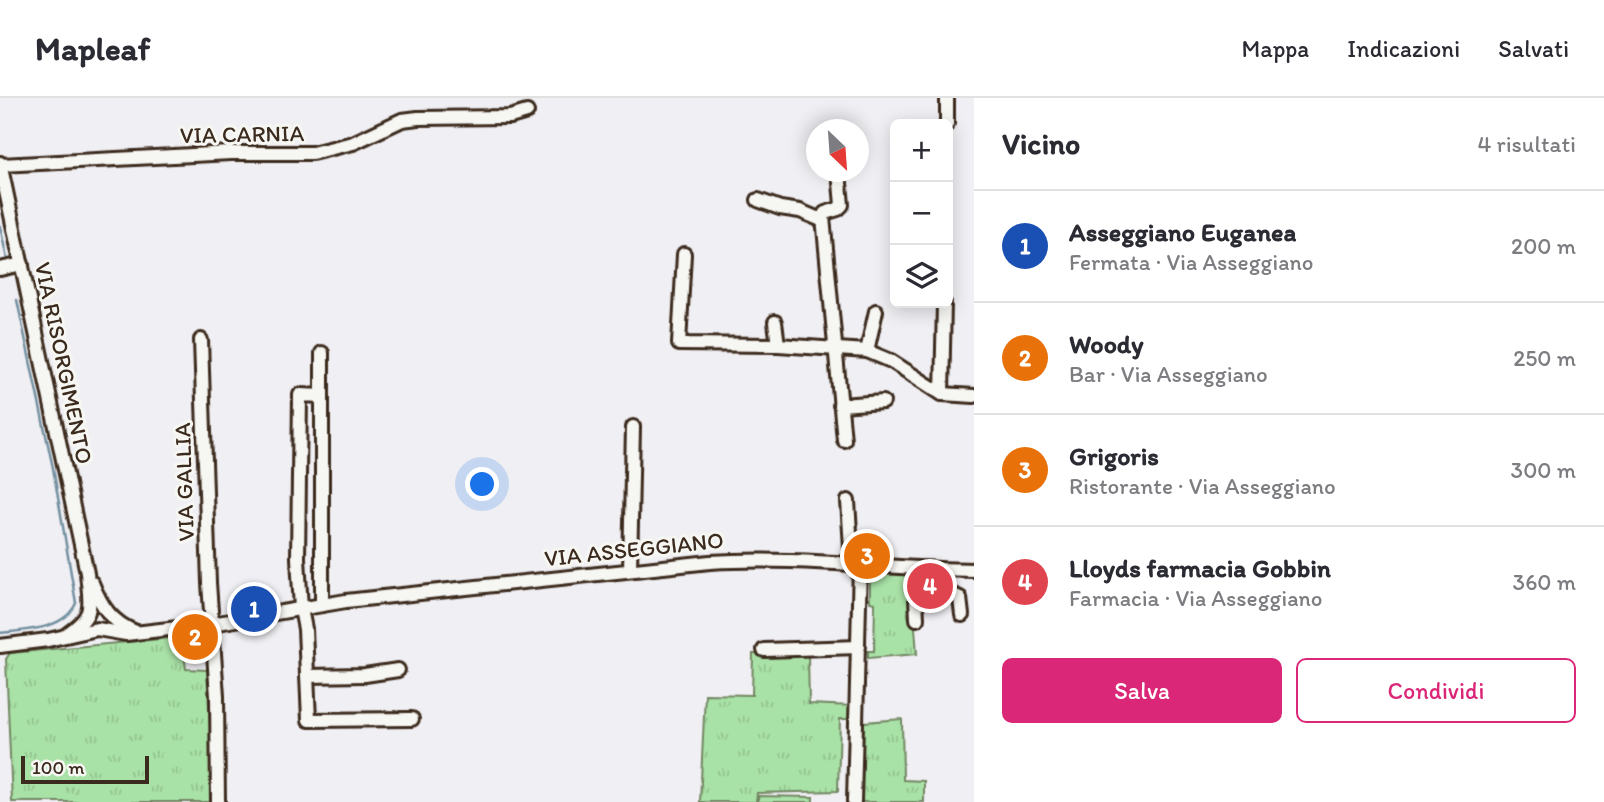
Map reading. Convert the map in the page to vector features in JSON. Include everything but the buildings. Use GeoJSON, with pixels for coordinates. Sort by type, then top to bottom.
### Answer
{"type":"FeatureCollection","features":[{"type":"Feature","properties":{"kind":"street"},"geometry":{"type":"LineString","coordinates":[[947,98],[947,119]]}},
{"type":"Feature","properties":{"kind":"street","name":"VIA CARNIA"},"geometry":{"type":"LineString","coordinates":[[0,164],[231,153],[312,153],[353,143],[402,120],[510,117],[527,113]]}},
{"type":"Feature","properties":{"kind":"street","name":"VIA RISORGIMENTO"},"geometry":{"type":"LineString","coordinates":[[0,164],[88,573],[105,611]]}},
{"type":"Feature","properties":{"kind":"street"},"geometry":{"type":"LineString","coordinates":[[840,182],[842,205],[838,209],[825,212],[823,218],[844,440]]}},
{"type":"Feature","properties":{"kind":"street"},"geometry":{"type":"LineString","coordinates":[[758,200],[823,218]]}},
{"type":"Feature","properties":{"kind":"street"},"geometry":{"type":"LineString","coordinates":[[684,254],[679,344],[778,345],[867,351],[891,361],[942,394],[974,396]]}},
{"type":"Feature","properties":{"kind":"street"},"geometry":{"type":"LineString","coordinates":[[0,269],[22,264]]}},
{"type":"Feature","properties":{"kind":"street"},"geometry":{"type":"LineString","coordinates":[[942,394],[944,308]]}},
{"type":"Feature","properties":{"kind":"street"},"geometry":{"type":"LineString","coordinates":[[867,351],[876,312]]}},
{"type":"Feature","properties":{"kind":"street"},"geometry":{"type":"LineString","coordinates":[[775,322],[778,345]]}},
{"type":"Feature","properties":{"kind":"street","name":"VIA GALLIA"},"geometry":{"type":"LineString","coordinates":[[201,340],[217,696],[218,802]]}},
{"type":"Feature","properties":{"kind":"street"},"geometry":{"type":"LineString","coordinates":[[322,353],[322,605]]}},
{"type":"Feature","properties":{"kind":"street"},"geometry":{"type":"LineString","coordinates":[[322,396],[300,395],[298,558],[301,610],[305,629],[309,720],[412,719]]}},
{"type":"Feature","properties":{"kind":"street"},"geometry":{"type":"LineString","coordinates":[[841,405],[883,402]]}},
{"type":"Feature","properties":{"kind":"street"},"geometry":{"type":"LineString","coordinates":[[630,570],[633,427]]}},
{"type":"Feature","properties":{"kind":"street"},"geometry":{"type":"LineString","coordinates":[[848,501],[856,564],[859,647],[854,802]]}},
{"type":"Feature","properties":{"kind":"street","name":"VIA ASSEGGIANO"},"geometry":{"type":"LineString","coordinates":[[0,646],[62,638],[99,629],[121,634],[137,633],[212,624],[322,605],[630,570],[747,560],[974,570]]}},
{"type":"Feature","properties":{"kind":"street"},"geometry":{"type":"LineString","coordinates":[[912,569],[915,577],[917,619]]}},
{"type":"Feature","properties":{"kind":"street"},"geometry":{"type":"LineString","coordinates":[[943,570],[944,591],[960,598],[961,615]]}},
{"type":"Feature","properties":{"kind":"street","name":"VIA RISORGIMENTO"},"geometry":{"type":"LineString","coordinates":[[88,573],[88,615]]}},
{"type":"Feature","properties":{"kind":"street"},"geometry":{"type":"LineString","coordinates":[[105,611],[108,622],[99,629],[90,626],[88,615],[96,608],[105,611],[137,633]]}},
{"type":"Feature","properties":{"kind":"street","name":"VIA ASSEGGIANO"},"geometry":{"type":"LineString","coordinates":[[62,638],[88,615]]}},
{"type":"Feature","properties":{"kind":"street"},"geometry":{"type":"LineString","coordinates":[[764,650],[859,647]]}},
{"type":"Feature","properties":{"kind":"street"},"geometry":{"type":"LineString","coordinates":[[307,676],[365,675],[398,670]]}},
{"type":"Feature","properties":{"kind":"green space"},"geometry":{"type":"Polygon","coordinates":[[[880,574],[911,575],[917,654],[868,658],[868,651],[874,651],[875,603],[870,602],[870,583],[880,574]]]}},
{"type":"Feature","properties":{"kind":"green space"},"geometry":{"type":"Polygon","coordinates":[[[182,637],[186,669],[207,670],[214,802],[12,802],[6,659],[10,653],[182,637]]]}},
{"type":"Feature","properties":{"kind":"green space"},"geometry":{"type":"Polygon","coordinates":[[[753,654],[808,654],[809,704],[852,706],[851,719],[840,719],[838,791],[757,793],[756,802],[700,802],[705,694],[752,695],[753,654]]]}},
{"type":"Feature","properties":{"kind":"green space"},"geometry":{"type":"Polygon","coordinates":[[[902,719],[903,780],[924,781],[924,802],[859,802],[864,722],[902,719]]]}},
{"type":"Feature","properties":{"kind":"green space"},"geometry":{"type":"Polygon","coordinates":[[[758,796],[813,797],[813,802],[758,802],[758,796]]]}},
{"type":"Feature","properties":{"kind":"waterway"},"geometry":{"type":"LineString","coordinates":[[0,226],[7,259]]}},
{"type":"Feature","properties":{"kind":"waterway"},"geometry":{"type":"LineString","coordinates":[[0,633],[54,624],[71,612],[76,603],[53,468],[17,300]]}},
{"type":"Feature","properties":{"kind":"place","name":"Grigoris"},"geometry":{"type":"Point","coordinates":[867,556]}},
{"type":"Feature","properties":{"kind":"place","name":"Lloyds farmacia Gobbin"},"geometry":{"type":"Point","coordinates":[930,586]}},
{"type":"Feature","properties":{"kind":"place","name":"Asseggiano Euganea"},"geometry":{"type":"Point","coordinates":[254,609]}},
{"type":"Feature","properties":{"kind":"place","name":"Woody"},"geometry":{"type":"Point","coordinates":[195,637]}}]}
